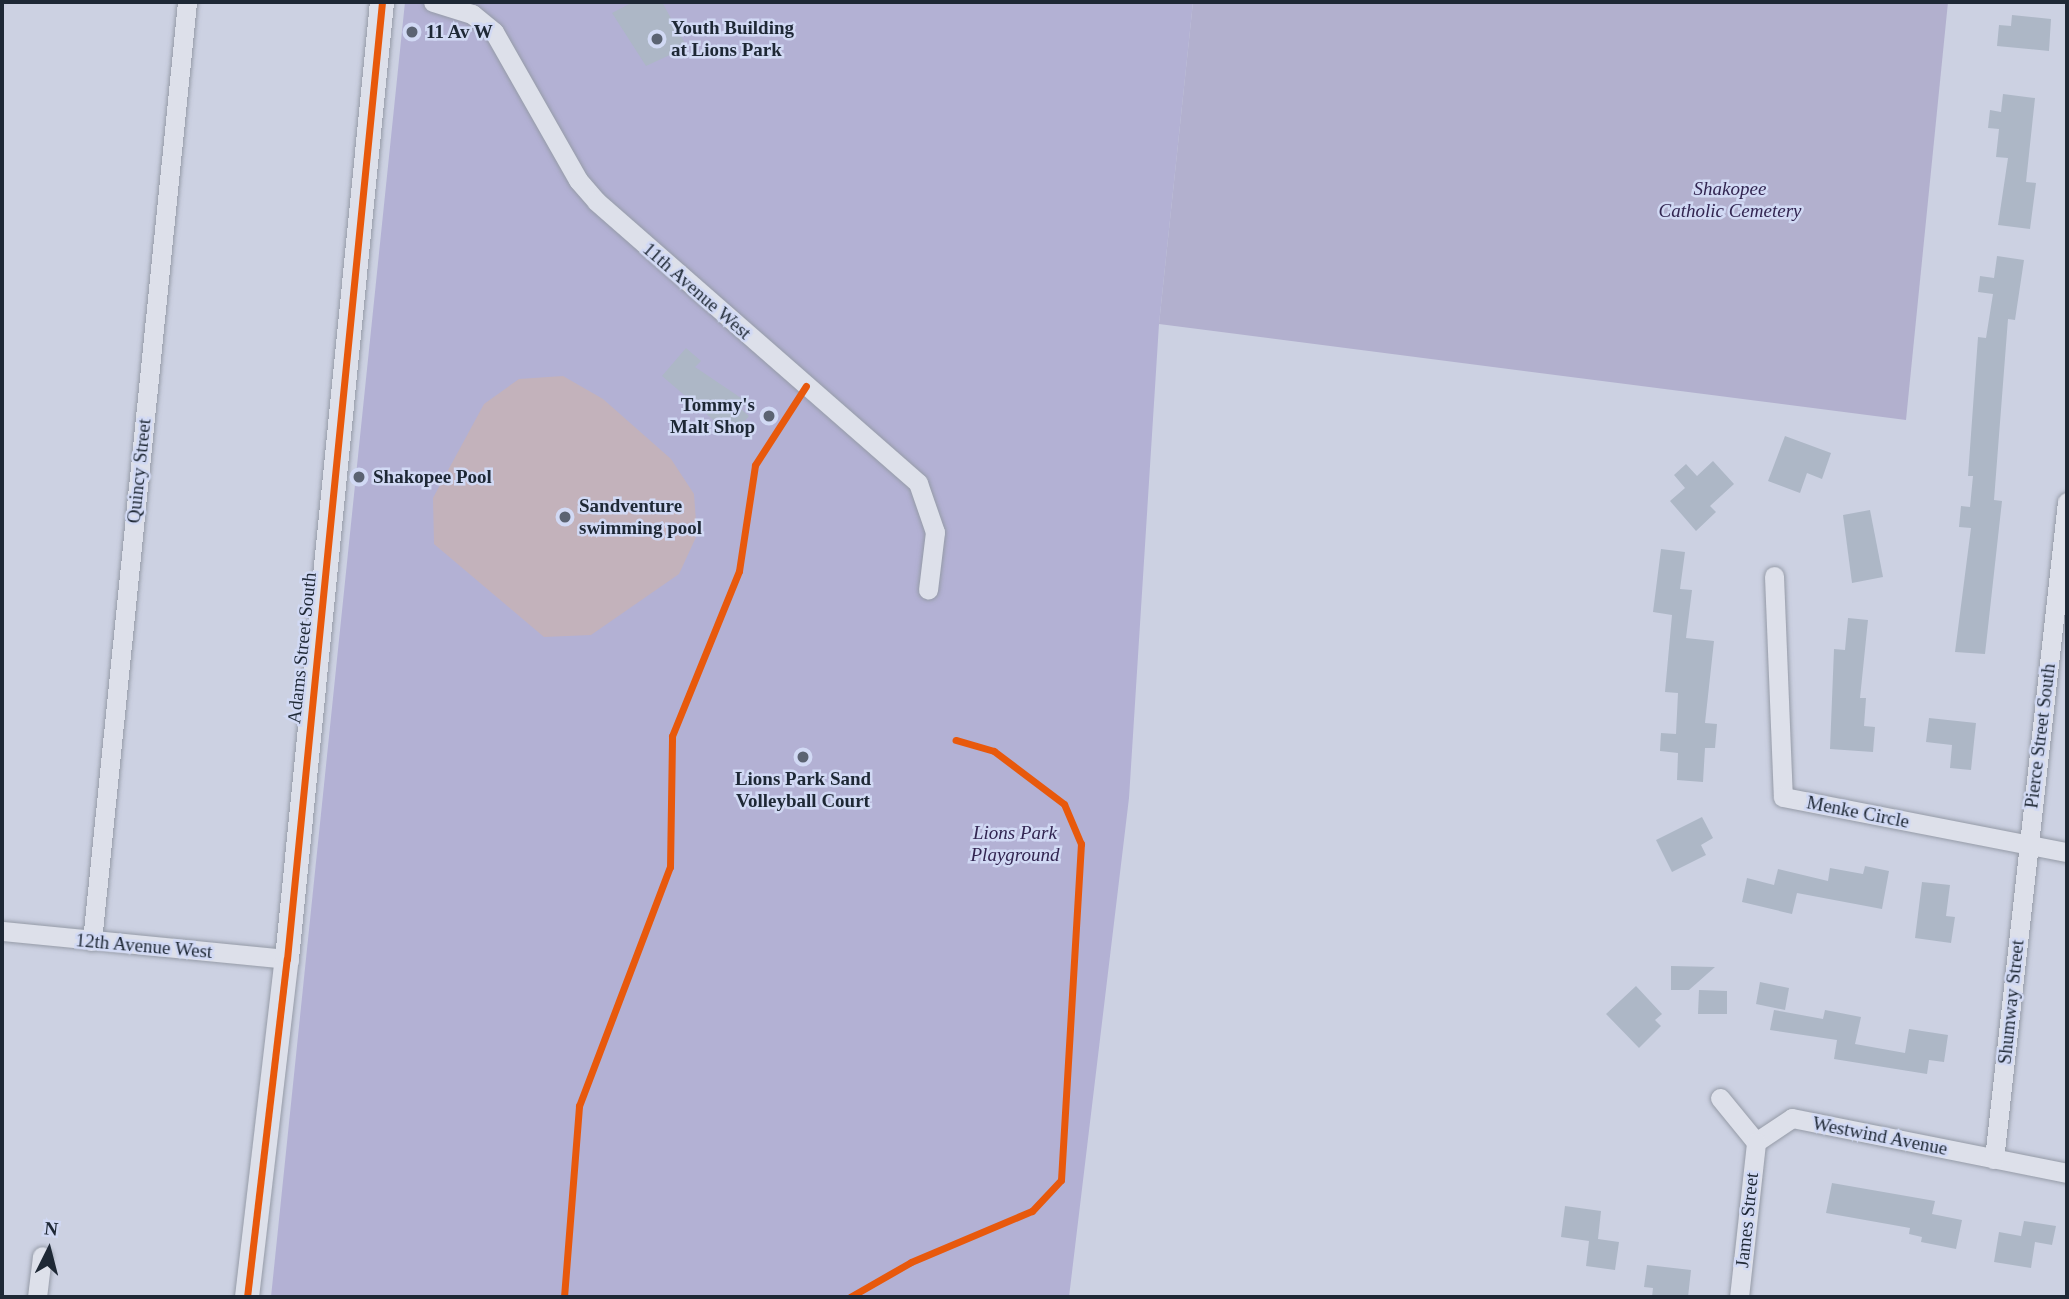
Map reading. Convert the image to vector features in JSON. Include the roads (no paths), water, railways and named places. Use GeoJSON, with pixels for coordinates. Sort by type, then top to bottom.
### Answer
{"type":"FeatureCollection","features":[{"type":"Feature","properties":{"kind":"street","name":"Quincy Street"},"geometry":{"type":"LineString","coordinates":[[92,941],[187,2]]}},
{"type":"Feature","properties":{"kind":"street","name":"Adams Street South"},"geometry":{"type":"LineString","coordinates":[[247,1297],[287,959],[382,2]]}},
{"type":"Feature","properties":{"kind":"street","name":"11th Avenue West"},"geometry":{"type":"LineString","coordinates":[[433,2],[472,14],[494,32],[579,180],[596,201],[918,484],[935,532],[928,590]]}},
{"type":"Feature","properties":{"kind":"street","name":"Pierce Street South"},"geometry":{"type":"LineString","coordinates":[[2027,846],[2065,540],[2067,502]]}},
{"type":"Feature","properties":{"kind":"street","name":"Menke Circle"},"geometry":{"type":"LineString","coordinates":[[1774,576],[1783,797],[2027,846]]}},
{"type":"Feature","properties":{"kind":"street"},"geometry":{"type":"LineString","coordinates":[[2027,846],[2067,852]]}},
{"type":"Feature","properties":{"kind":"street","name":"Shumway Street"},"geometry":{"type":"LineString","coordinates":[[1994,1159],[2027,846]]}},
{"type":"Feature","properties":{"kind":"street","name":"12th Avenue West"},"geometry":{"type":"LineString","coordinates":[[2,931],[287,959]]}},
{"type":"Feature","properties":{"kind":"street"},"geometry":{"type":"LineString","coordinates":[[1720,1098],[1756,1142]]}},
{"type":"Feature","properties":{"kind":"street","name":"Westwind Avenue"},"geometry":{"type":"LineString","coordinates":[[1756,1142],[1792,1118],[2067,1173]]}},
{"type":"Feature","properties":{"kind":"street","name":"James Street"},"geometry":{"type":"LineString","coordinates":[[1739,1297],[1756,1142]]}},
{"type":"Feature","properties":{"kind":"street"},"geometry":{"type":"LineString","coordinates":[[37,1297],[42,1256]]}},
{"type":"Feature","properties":{"kind":"place","name":"11 Av W"},"geometry":{"type":"Point","coordinates":[412,32]}},
{"type":"Feature","properties":{"kind":"place","name":"Youth Building at Lions Park"},"geometry":{"type":"Point","coordinates":[657,39]}},
{"type":"Feature","properties":{"kind":"place","name":"Tommy's Malt Shop"},"geometry":{"type":"Point","coordinates":[769,416]}},
{"type":"Feature","properties":{"kind":"place","name":"Shakopee Pool"},"geometry":{"type":"Point","coordinates":[359,477]}},
{"type":"Feature","properties":{"kind":"place","name":"Sandventure swimming pool"},"geometry":{"type":"Point","coordinates":[565,517]}},
{"type":"Feature","properties":{"kind":"place","name":"Lions Park Sand Volleyball Court"},"geometry":{"type":"Point","coordinates":[803,757]}},
{"type":"Feature","properties":{"kind":"park label","name":"Shakopee Catholic Cemetery"},"geometry":{"type":"Point","coordinates":[1730,200]}},
{"type":"Feature","properties":{"kind":"park label","name":"Lions Park Playground"},"geometry":{"type":"Point","coordinates":[1015,844]}}]}
